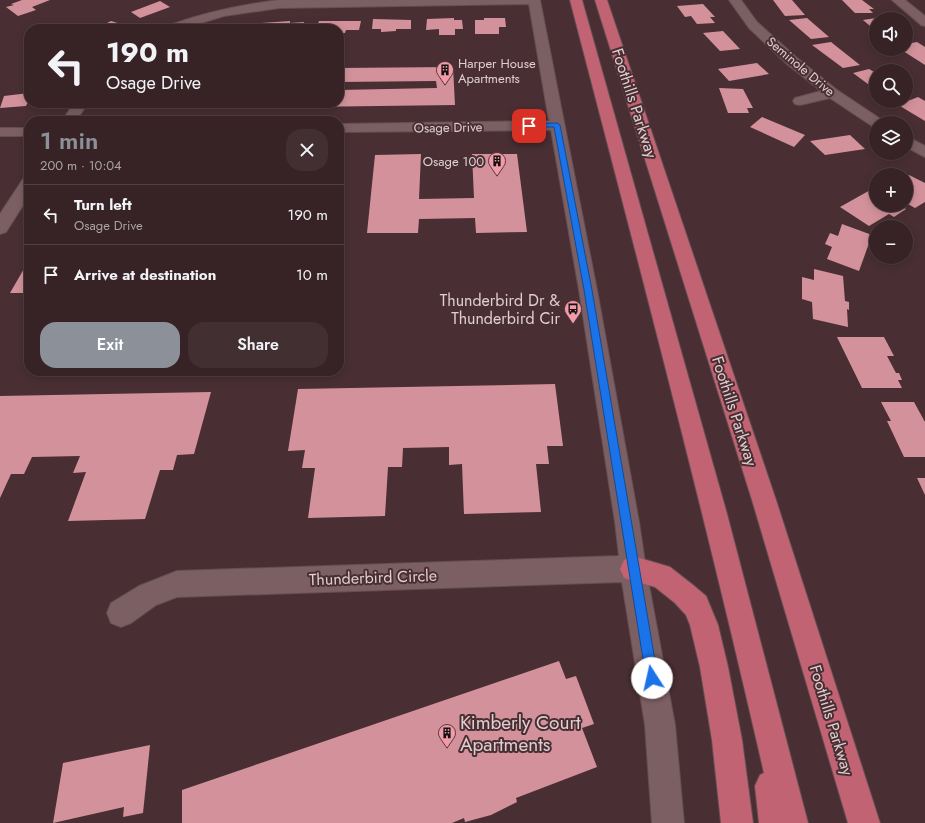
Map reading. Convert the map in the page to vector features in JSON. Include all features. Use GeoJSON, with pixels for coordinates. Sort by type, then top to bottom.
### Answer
{"type":"FeatureCollection","features":[{"type":"Feature","properties":{"kind":"highway","name":"Foothills Parkway"},"geometry":{"type":"LineString","coordinates":[[576,0],[714,508],[759,681]]}},
{"type":"Feature","properties":{"kind":"highway","name":"Foothills Parkway"},"geometry":{"type":"LineString","coordinates":[[601,0],[761,492],[864,823]]}},
{"type":"Feature","properties":{"kind":"highway"},"geometry":{"type":"LineString","coordinates":[[633,569],[660,576],[684,594],[696,606],[704,625],[714,667],[727,740],[737,823]]}},
{"type":"Feature","properties":{"kind":"highway"},"geometry":{"type":"LineString","coordinates":[[759,681],[775,823]]}},
{"type":"Feature","properties":{"kind":"highway"},"geometry":{"type":"LineString","coordinates":[[759,681],[792,823]]}},
{"type":"Feature","properties":{"kind":"street"},"geometry":{"type":"LineString","coordinates":[[186,24],[213,15],[246,8],[279,4],[534,0],[588,290],[627,522],[633,569],[660,725],[668,823]]}},
{"type":"Feature","properties":{"kind":"street","name":"Seminole Drive"},"geometry":{"type":"LineString","coordinates":[[734,0],[759,30],[792,61],[832,93],[869,118]]}},
{"type":"Feature","properties":{"kind":"street"},"geometry":{"type":"LineString","coordinates":[[898,0],[925,22]]}},
{"type":"Feature","properties":{"kind":"street"},"geometry":{"type":"LineString","coordinates":[[800,101],[832,93]]}},
{"type":"Feature","properties":{"kind":"street","name":"Osage Drive"},"geometry":{"type":"LineString","coordinates":[[344,128],[557,125]]}},
{"type":"Feature","properties":{"kind":"street"},"geometry":{"type":"LineString","coordinates":[[0,132],[24,132]]}},
{"type":"Feature","properties":{"kind":"street"},"geometry":{"type":"LineString","coordinates":[[913,145],[925,152]]}},
{"type":"Feature","properties":{"kind":"street"},"geometry":{"type":"LineString","coordinates":[[0,228],[24,191]]}},
{"type":"Feature","properties":{"kind":"street","name":"Thunderbird Circle"},"geometry":{"type":"LineString","coordinates":[[121,613],[148,595],[177,584],[633,569]]}},
{"type":"Feature","properties":{"kind":"building"},"geometry":{"type":"Polygon","coordinates":[[[22,0],[50,0],[32,7],[36,10],[18,16],[6,7],[14,5],[11,4],[22,0]]]}},
{"type":"Feature","properties":{"kind":"building"},"geometry":{"type":"Polygon","coordinates":[[[773,0],[792,0],[805,15],[785,16],[773,0]]]}},
{"type":"Feature","properties":{"kind":"building"},"geometry":{"type":"Polygon","coordinates":[[[842,0],[862,0],[874,9],[869,9],[872,12],[869,13],[855,13],[842,0]]]}},
{"type":"Feature","properties":{"kind":"building"},"geometry":{"type":"Polygon","coordinates":[[[160,1],[170,7],[140,18],[131,12],[160,1]]]}},
{"type":"Feature","properties":{"kind":"building"},"geometry":{"type":"Polygon","coordinates":[[[703,4],[715,17],[710,17],[715,23],[697,24],[691,16],[685,17],[677,6],[703,4]]]}},
{"type":"Feature","properties":{"kind":"building"},"geometry":{"type":"Polygon","coordinates":[[[454,18],[454,20],[462,20],[463,29],[455,29],[455,35],[439,35],[439,29],[426,30],[427,19],[454,18]]]}},
{"type":"Feature","properties":{"kind":"building"},"geometry":{"type":"Polygon","coordinates":[[[484,18],[505,18],[506,27],[499,27],[499,34],[475,34],[475,20],[484,20],[484,18]]]}},
{"type":"Feature","properties":{"kind":"building"},"geometry":{"type":"Polygon","coordinates":[[[807,18],[829,37],[811,39],[789,20],[807,18]]]}},
{"type":"Feature","properties":{"kind":"building"},"geometry":{"type":"Polygon","coordinates":[[[373,19],[411,20],[411,29],[396,29],[396,31],[381,32],[381,29],[372,29],[373,19]]]}},
{"type":"Feature","properties":{"kind":"building"},"geometry":{"type":"Polygon","coordinates":[[[869,19],[869,25],[863,20],[869,19]]]}},
{"type":"Feature","properties":{"kind":"building"},"geometry":{"type":"Polygon","coordinates":[[[111,21],[121,24],[105,24],[111,21]]]}},
{"type":"Feature","properties":{"kind":"building"},"geometry":{"type":"Polygon","coordinates":[[[290,21],[290,23],[304,22],[304,24],[261,23],[290,21]]]}},
{"type":"Feature","properties":{"kind":"building"},"geometry":{"type":"Polygon","coordinates":[[[319,21],[361,21],[359,30],[346,30],[345,33],[344,24],[318,24],[319,21]]]}},
{"type":"Feature","properties":{"kind":"building"},"geometry":{"type":"Polygon","coordinates":[[[723,31],[740,49],[720,51],[703,33],[723,31]]]}},
{"type":"Feature","properties":{"kind":"building"},"geometry":{"type":"Polygon","coordinates":[[[831,42],[860,65],[843,68],[812,45],[831,42]]]}},
{"type":"Feature","properties":{"kind":"building"},"geometry":{"type":"Polygon","coordinates":[[[917,42],[925,47],[925,65],[911,56],[913,56],[913,43],[917,42]]]}},
{"type":"Feature","properties":{"kind":"building"},"geometry":{"type":"Polygon","coordinates":[[[757,63],[769,74],[729,81],[718,69],[757,63]]]}},
{"type":"Feature","properties":{"kind":"building","name":"Harper House Apartments"},"geometry":{"type":"Polygon","coordinates":[[[453,67],[455,105],[344,106],[344,90],[437,88],[436,81],[344,82],[344,68],[453,67]]]}},
{"type":"Feature","properties":{"kind":"building"},"geometry":{"type":"Polygon","coordinates":[[[869,69],[869,85],[853,73],[869,69]]]}},
{"type":"Feature","properties":{"kind":"building"},"geometry":{"type":"Polygon","coordinates":[[[719,88],[743,89],[753,108],[747,108],[749,113],[728,113],[719,88]]]}},
{"type":"Feature","properties":{"kind":"building"},"geometry":{"type":"Polygon","coordinates":[[[24,94],[24,106],[0,108],[4,96],[24,94]]]}},
{"type":"Feature","properties":{"kind":"building"},"geometry":{"type":"Polygon","coordinates":[[[918,97],[925,101],[925,121],[903,108],[913,108],[913,99],[918,97]]]}},
{"type":"Feature","properties":{"kind":"building"},"geometry":{"type":"Polygon","coordinates":[[[762,117],[805,135],[794,147],[750,127],[762,117]]]}},
{"type":"Feature","properties":{"kind":"building"},"geometry":{"type":"Polygon","coordinates":[[[850,135],[865,149],[825,155],[810,141],[850,135]]]}},
{"type":"Feature","properties":{"kind":"building","name":"Osage 100"},"geometry":{"type":"Polygon","coordinates":[[[421,154],[419,199],[474,198],[472,154],[517,154],[527,232],[476,233],[475,218],[419,219],[418,233],[367,233],[375,155],[421,154]]]}},
{"type":"Feature","properties":{"kind":"building"},"geometry":{"type":"Polygon","coordinates":[[[913,177],[925,183],[925,202],[915,208],[913,207],[913,177]]]}},
{"type":"Feature","properties":{"kind":"building"},"geometry":{"type":"Polygon","coordinates":[[[869,191],[869,212],[902,212],[894,217],[889,214],[879,220],[869,220],[869,226],[840,207],[869,191]]]}},
{"type":"Feature","properties":{"kind":"building"},"geometry":{"type":"Polygon","coordinates":[[[842,224],[869,234],[869,243],[859,271],[827,259],[832,247],[825,244],[830,233],[838,236],[842,224]]]}},
{"type":"Feature","properties":{"kind":"building"},"geometry":{"type":"Polygon","coordinates":[[[24,269],[24,293],[10,293],[24,269]]]}},
{"type":"Feature","properties":{"kind":"building"},"geometry":{"type":"Polygon","coordinates":[[[814,269],[843,276],[845,301],[849,302],[849,310],[847,309],[848,327],[813,319],[812,302],[802,299],[802,277],[814,280],[814,269]]]}},
{"type":"Feature","properties":{"kind":"building"},"geometry":{"type":"Polygon","coordinates":[[[837,337],[884,337],[894,356],[887,356],[896,373],[899,373],[902,380],[898,380],[902,388],[862,388],[837,337]]]}},
{"type":"Feature","properties":{"kind":"building"},"geometry":{"type":"Polygon","coordinates":[[[555,384],[563,446],[547,446],[549,464],[536,464],[541,512],[464,514],[462,464],[449,465],[449,447],[403,448],[402,467],[388,467],[385,516],[308,518],[315,468],[302,468],[305,450],[288,451],[298,389],[555,384]]]}},
{"type":"Feature","properties":{"kind":"building"},"geometry":{"type":"Polygon","coordinates":[[[211,392],[194,454],[177,455],[173,470],[160,470],[145,519],[68,521],[86,472],[73,473],[80,456],[32,457],[24,474],[11,474],[0,498],[0,396],[211,392]]]}},
{"type":"Feature","properties":{"kind":"building"},"geometry":{"type":"Polygon","coordinates":[[[881,402],[914,402],[925,422],[925,457],[904,457],[887,421],[891,421],[881,402]]]}},
{"type":"Feature","properties":{"kind":"building"},"geometry":{"type":"Polygon","coordinates":[[[917,478],[925,478],[925,495],[917,478]]]}},
{"type":"Feature","properties":{"kind":"building","name":"Kimberly Court Apartments"},"geometry":{"type":"Polygon","coordinates":[[[559,661],[566,679],[576,676],[594,724],[582,728],[597,767],[516,798],[517,802],[491,815],[465,822],[464,818],[452,823],[182,823],[182,790],[559,661]]]}},
{"type":"Feature","properties":{"kind":"building"},"geometry":{"type":"Polygon","coordinates":[[[150,745],[143,813],[123,817],[124,807],[53,823],[63,763],[150,745]]]}},
{"type":"Feature","properties":{"kind":"place","name":"Harper House Apartments"},"geometry":{"type":"Point","coordinates":[445,85]}},
{"type":"Feature","properties":{"kind":"place","name":"Osage 100"},"geometry":{"type":"Point","coordinates":[497,176]}},
{"type":"Feature","properties":{"kind":"place","name":"Thunderbird Dr & Thunderbird Cir"},"geometry":{"type":"Point","coordinates":[573,324]}},
{"type":"Feature","properties":{"kind":"place","name":"Kimberly Court Apartments"},"geometry":{"type":"Point","coordinates":[447,748]}},
{"type":"Feature","properties":{"kind":"route"},"geometry":{"type":"LineString","coordinates":[[529,126],[557,125],[588,290],[652,678]]}}]}
